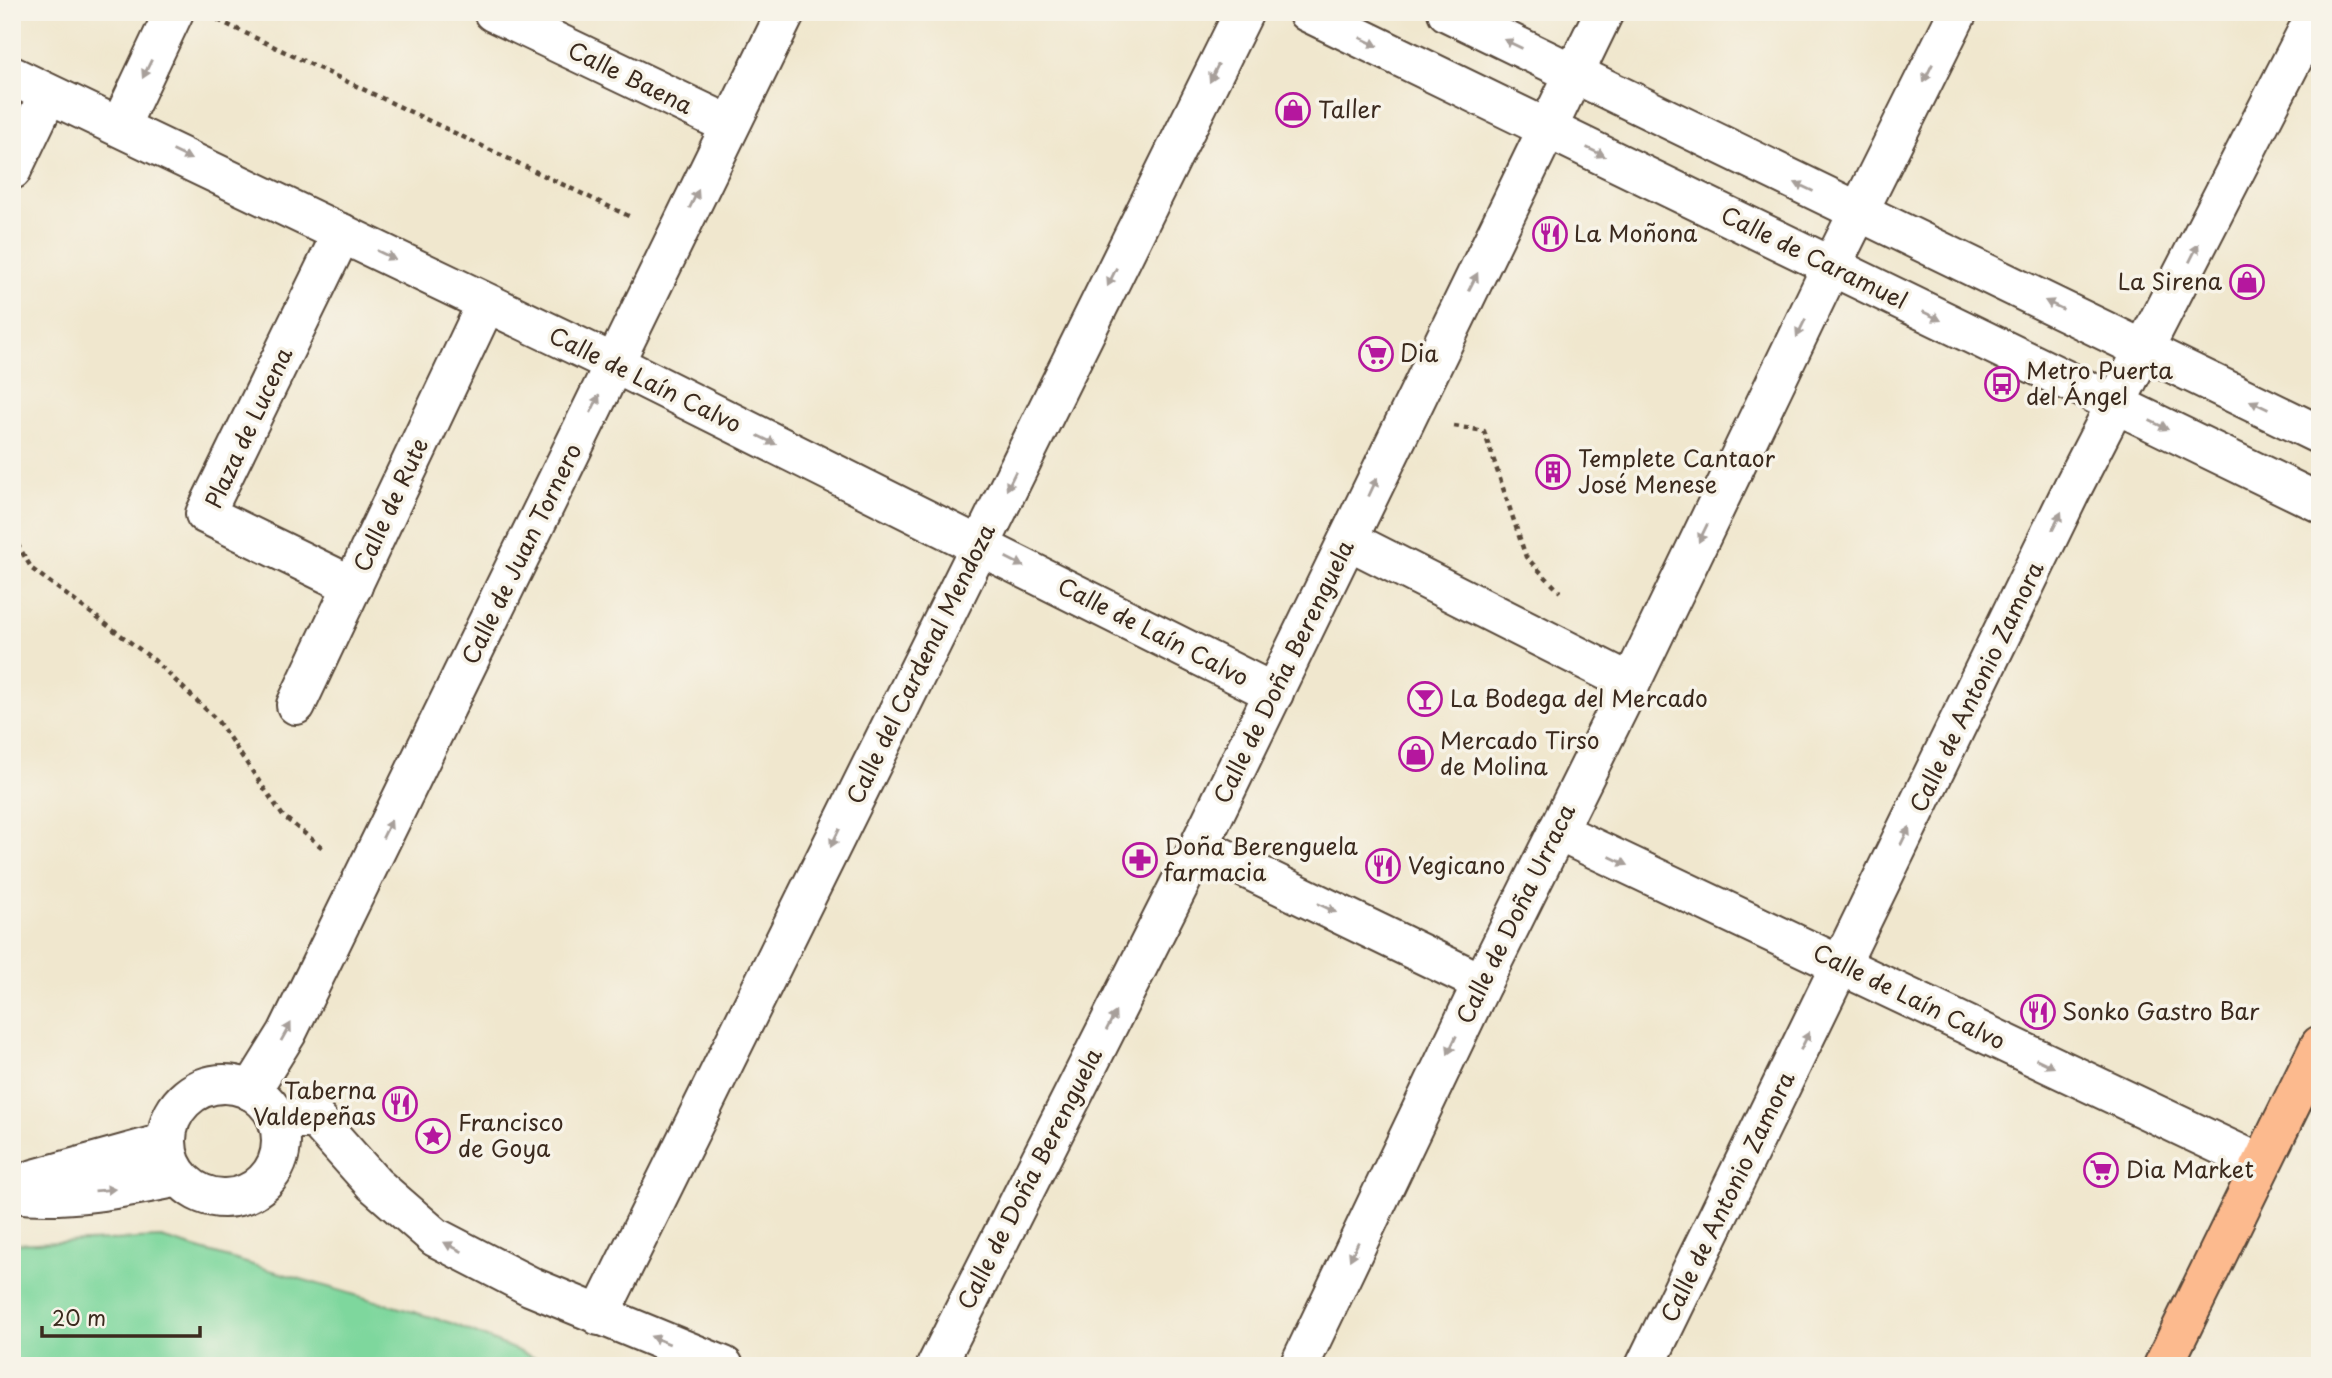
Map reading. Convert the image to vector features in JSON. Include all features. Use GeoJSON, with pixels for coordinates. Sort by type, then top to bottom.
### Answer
{"type":"FeatureCollection","features":[{"type":"Feature","properties":{"kind":"main road"},"geometry":{"type":"LineString","coordinates":[[2164,1366],[2319,1050]]}},
{"type":"Feature","properties":{"kind":"street"},"geometry":{"type":"LineString","coordinates":[[120,126],[174,12]]}},
{"type":"Feature","properties":{"kind":"street","name":"Calle Baena"},"geometry":{"type":"LineString","coordinates":[[493,12],[730,125]]}},
{"type":"Feature","properties":{"kind":"street","name":"Calle de Juan Tornero"},"geometry":{"type":"LineString","coordinates":[[251,1091],[287,1033],[786,12]]}},
{"type":"Feature","properties":{"kind":"street","name":"Calle del Cardenal Mendoza"},"geometry":{"type":"LineString","coordinates":[[599,1316],[1244,12]]}},
{"type":"Feature","properties":{"kind":"street","name":"Calle de Caramuel"},"geometry":{"type":"LineString","coordinates":[[1307,12],[2320,503]]}},
{"type":"Feature","properties":{"kind":"street"},"geometry":{"type":"LineString","coordinates":[[1447,12],[2320,435]]}},
{"type":"Feature","properties":{"kind":"street","name":"Calle de Doña Berenguela"},"geometry":{"type":"LineString","coordinates":[[936,1366],[1199,846],[1604,12]]}},
{"type":"Feature","properties":{"kind":"street","name":"Calle de Doña Urraca"},"geometry":{"type":"LineString","coordinates":[[1299,1366],[1482,983],[1631,683],[1858,211],[1958,12]]}},
{"type":"Feature","properties":{"kind":"street","name":"Calle de Antonio Zamora"},"geometry":{"type":"LineString","coordinates":[[1645,1366],[2115,403],[2317,12]]}},
{"type":"Feature","properties":{"kind":"street","name":"Calle de Laín Calvo"},"geometry":{"type":"LineString","coordinates":[[12,76],[486,304],[615,363],[1274,693]]}},
{"type":"Feature","properties":{"kind":"street"},"geometry":{"type":"LineString","coordinates":[[12,170],[48,95]]}},
{"type":"Feature","properties":{"kind":"street","name":"Plaza de Lucena"},"geometry":{"type":"LineString","coordinates":[[342,233],[205,514],[353,586]]}},
{"type":"Feature","properties":{"kind":"street","name":"Calle de Rute"},"geometry":{"type":"LineString","coordinates":[[296,705],[486,304]]}},
{"type":"Feature","properties":{"kind":"street"},"geometry":{"type":"LineString","coordinates":[[1348,540],[1631,683]]}},
{"type":"Feature","properties":{"kind":"street","name":"Calle de Laín Calvo"},"geometry":{"type":"LineString","coordinates":[[1557,831],[2261,1164]]}},
{"type":"Feature","properties":{"kind":"street"},"geometry":{"type":"LineString","coordinates":[[1199,846],[1482,983]]}},
{"type":"Feature","properties":{"kind":"street"},"geometry":{"type":"LineString","coordinates":[[233,1084],[251,1091],[266,1102],[277,1119],[281,1136],[280,1154],[273,1171],[261,1185],[246,1195],[228,1199],[209,1197],[193,1190],[173,1160],[170,1122],[179,1106],[194,1092],[213,1085],[233,1084]]}},
{"type":"Feature","properties":{"kind":"street"},"geometry":{"type":"LineString","coordinates":[[277,1119],[316,1119],[374,1184],[435,1237],[532,1287],[724,1366]]}},
{"type":"Feature","properties":{"kind":"street"},"geometry":{"type":"LineString","coordinates":[[12,1185],[173,1160]]}},
{"type":"Feature","properties":{"kind":"street"},"geometry":{"type":"LineString","coordinates":[[12,1194],[35,1196],[125,1188],[173,1160]]}},
{"type":"Feature","properties":{"kind":"path"},"geometry":{"type":"LineString","coordinates":[[214,18],[675,238]]}},
{"type":"Feature","properties":{"kind":"path"},"geometry":{"type":"LineString","coordinates":[[1440,348],[1451,425],[1484,431],[1526,557],[1562,594]]}},
{"type":"Feature","properties":{"kind":"path"},"geometry":{"type":"LineString","coordinates":[[12,536],[33,569],[154,660],[217,720],[283,816],[362,880]]}},
{"type":"Feature","properties":{"kind":"green space"},"geometry":{"type":"Polygon","coordinates":[[[161,1238],[451,1323],[554,1366],[12,1366],[12,1244],[161,1238]]]}},
{"type":"Feature","properties":{"kind":"place","name":"Taller"},"geometry":{"type":"Point","coordinates":[1293,110]}},
{"type":"Feature","properties":{"kind":"place","name":"La Moñona"},"geometry":{"type":"Point","coordinates":[1550,234]}},
{"type":"Feature","properties":{"kind":"place","name":"La Sirena"},"geometry":{"type":"Point","coordinates":[2247,282]}},
{"type":"Feature","properties":{"kind":"place","name":"Dia"},"geometry":{"type":"Point","coordinates":[1376,354]}},
{"type":"Feature","properties":{"kind":"place","name":"Metro Puerta del Ángel"},"geometry":{"type":"Point","coordinates":[2002,384]}},
{"type":"Feature","properties":{"kind":"place","name":"Templete Cantaor José Menese"},"geometry":{"type":"Point","coordinates":[1553,472]}},
{"type":"Feature","properties":{"kind":"place","name":"La Bodega del Mercado"},"geometry":{"type":"Point","coordinates":[1425,699]}},
{"type":"Feature","properties":{"kind":"place","name":"Mercado Tirso de Molina"},"geometry":{"type":"Point","coordinates":[1416,754]}},
{"type":"Feature","properties":{"kind":"place","name":"Doña Berenguela farmacia"},"geometry":{"type":"Point","coordinates":[1140,860]}},
{"type":"Feature","properties":{"kind":"place","name":"Vegicano"},"geometry":{"type":"Point","coordinates":[1383,866]}},
{"type":"Feature","properties":{"kind":"place","name":"Sonko Gastro Bar"},"geometry":{"type":"Point","coordinates":[2038,1012]}},
{"type":"Feature","properties":{"kind":"place","name":"Taberna Valdepeñas"},"geometry":{"type":"Point","coordinates":[400,1104]}},
{"type":"Feature","properties":{"kind":"place","name":"Francisco de Goya"},"geometry":{"type":"Point","coordinates":[433,1136]}},
{"type":"Feature","properties":{"kind":"place","name":"Dia Market"},"geometry":{"type":"Point","coordinates":[2101,1170]}}]}
